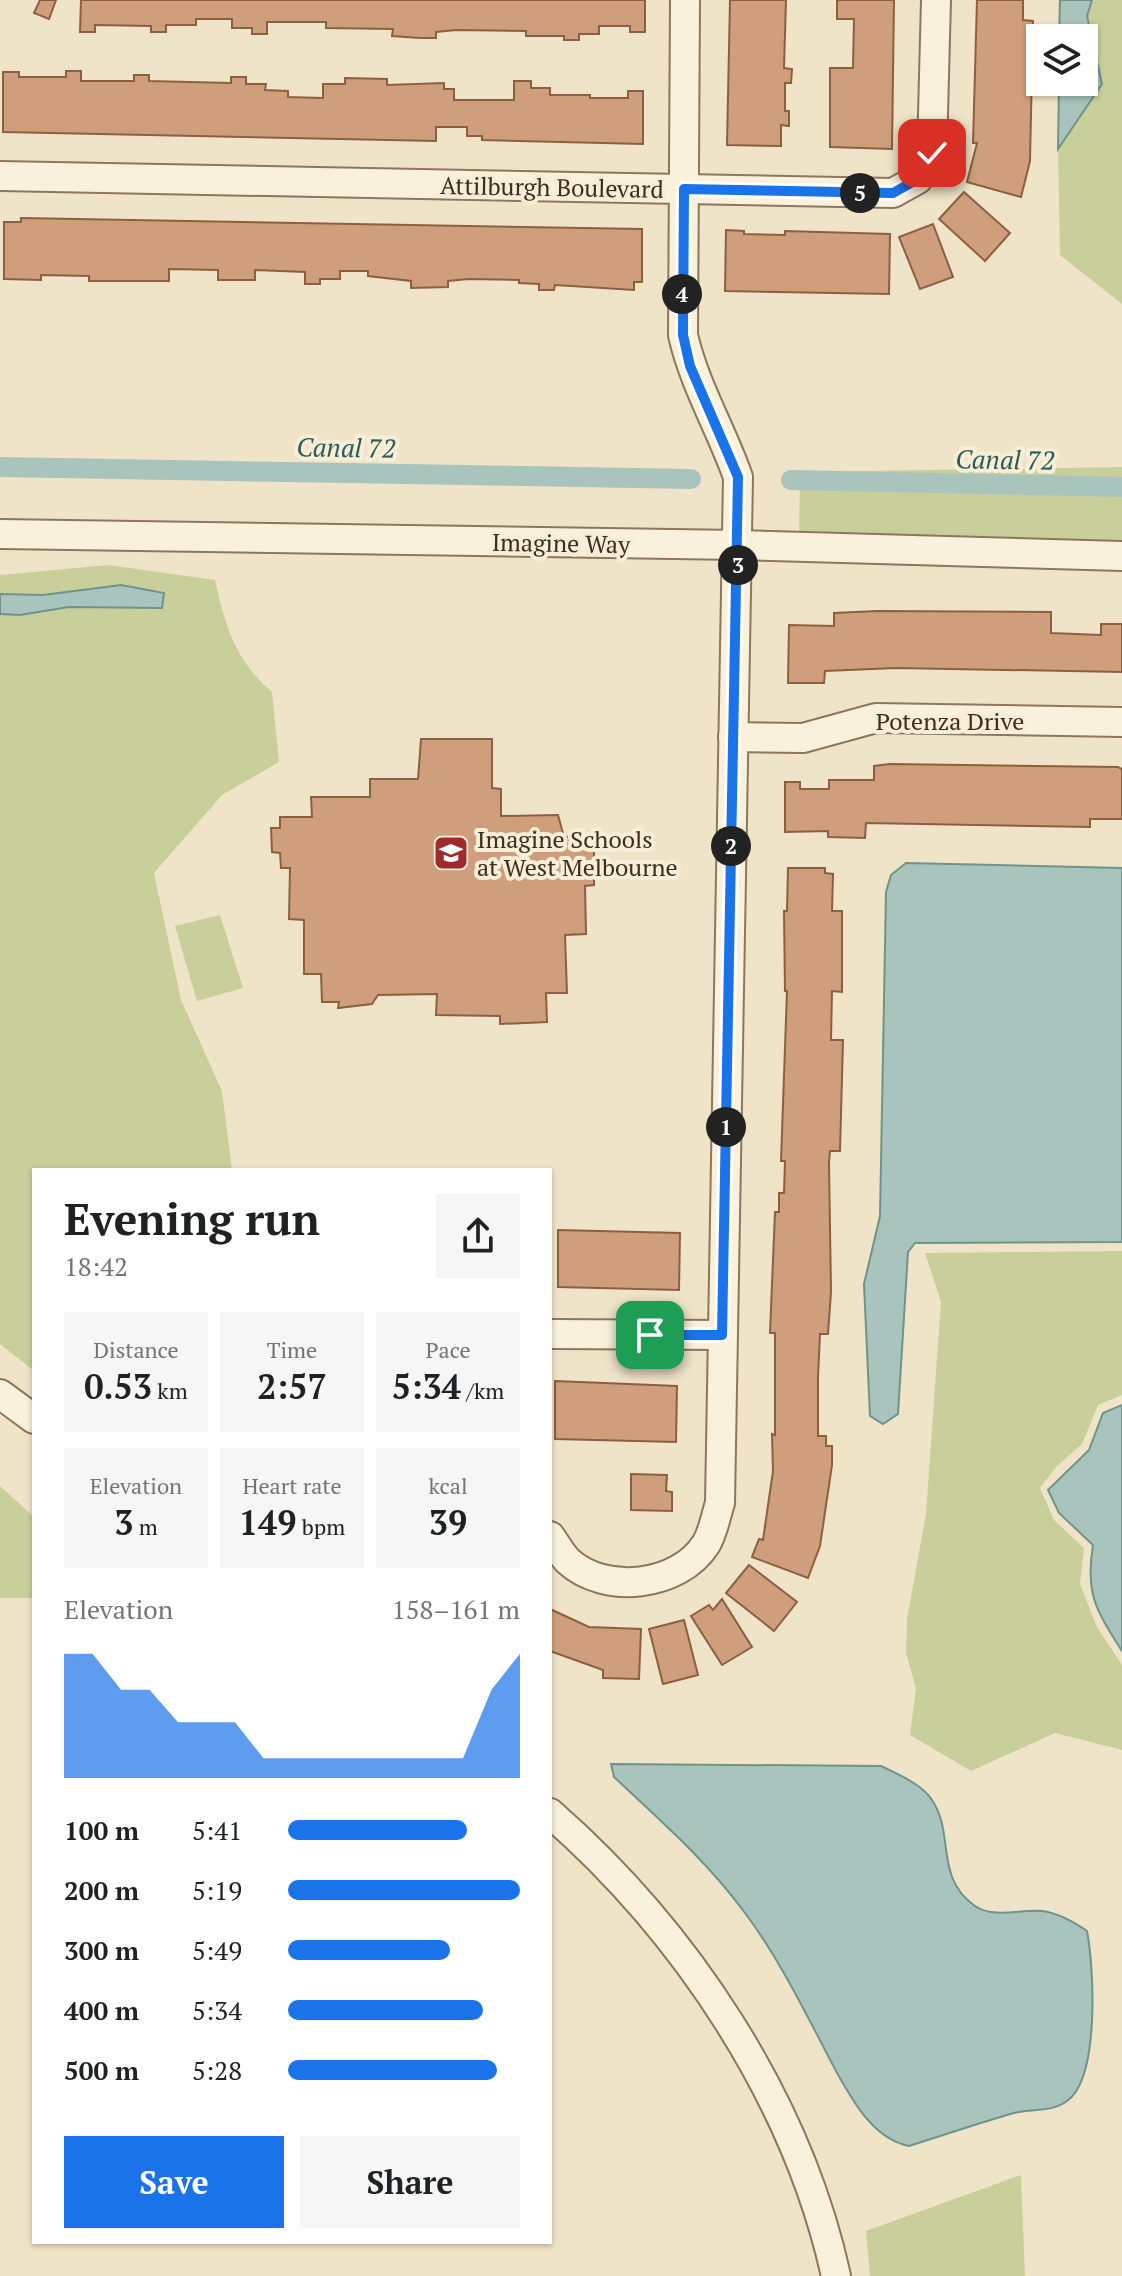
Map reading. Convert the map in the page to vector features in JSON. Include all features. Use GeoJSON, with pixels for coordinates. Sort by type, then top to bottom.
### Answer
{"type":"FeatureCollection","features":[{"type":"Feature","properties":{"kind":"street"},"geometry":{"type":"LineString","coordinates":[[552,1539],[569,1562],[605,1580],[644,1582],[680,1568],[706,1544],[720,1503],[738,477],[690,366],[683,335],[685,0]]}},
{"type":"Feature","properties":{"kind":"street","name":"Attilburgh Boulevard"},"geometry":{"type":"LineString","coordinates":[[0,176],[893,193],[918,179],[932,153],[936,0]]}},
{"type":"Feature","properties":{"kind":"street","name":"Imagine Way"},"geometry":{"type":"LineString","coordinates":[[0,534],[739,545],[1122,556]]}},
{"type":"Feature","properties":{"kind":"street","name":"Potenza Drive"},"geometry":{"type":"LineString","coordinates":[[733,737],[803,738],[876,718],[1122,722]]}},
{"type":"Feature","properties":{"kind":"street"},"geometry":{"type":"LineString","coordinates":[[552,1334],[722,1335]]}},
{"type":"Feature","properties":{"kind":"street"},"geometry":{"type":"LineString","coordinates":[[0,1394],[32,1418]]}},
{"type":"Feature","properties":{"kind":"street"},"geometry":{"type":"LineString","coordinates":[[552,1815],[592,1850],[659,1924],[735,2027],[822,2214],[836,2276]]}},
{"type":"Feature","properties":{"kind":"green space"},"geometry":{"type":"Polygon","coordinates":[[[1092,0],[1122,0],[1122,304],[1060,255],[1058,149],[1094,96],[1098,96],[1102,84],[1098,66],[1098,24],[1089,24],[1087,16],[1092,0]]]}},
{"type":"Feature","properties":{"kind":"green space"},"geometry":{"type":"Polygon","coordinates":[[[1122,467],[1122,545],[799,535],[800,472],[1122,467]]]}},
{"type":"Feature","properties":{"kind":"green space"},"geometry":{"type":"Polygon","coordinates":[[[109,565],[215,580],[234,642],[249,668],[272,692],[279,762],[222,795],[154,873],[181,1000],[222,1091],[232,1168],[32,1168],[32,1369],[0,1344],[0,575],[109,565]]]}},
{"type":"Feature","properties":{"kind":"green space"},"geometry":{"type":"Polygon","coordinates":[[[220,915],[243,988],[197,1001],[175,926],[220,915]]]}},
{"type":"Feature","properties":{"kind":"green space"},"geometry":{"type":"Polygon","coordinates":[[[1122,1251],[1122,1395],[1098,1405],[1082,1444],[1056,1467],[1040,1488],[1054,1520],[1084,1548],[1080,1584],[1097,1627],[1122,1665],[1122,1750],[1055,1733],[971,1771],[910,1735],[916,1688],[906,1653],[907,1619],[926,1514],[941,1302],[925,1253],[1122,1251]]]}},
{"type":"Feature","properties":{"kind":"green space"},"geometry":{"type":"Polygon","coordinates":[[[0,1486],[32,1515],[32,1598],[0,1598],[0,1486]]]}},
{"type":"Feature","properties":{"kind":"green space"},"geometry":{"type":"Polygon","coordinates":[[[1021,2175],[1025,2276],[870,2276],[866,2231],[1021,2175]]]}},
{"type":"Feature","properties":{"kind":"water"},"geometry":{"type":"Polygon","coordinates":[[[1060,0],[1092,0],[1087,16],[1089,24],[1059,24],[1060,0]]]}},
{"type":"Feature","properties":{"kind":"water"},"geometry":{"type":"Polygon","coordinates":[[[1098,66],[1102,84],[1098,90],[1098,66]]]}},
{"type":"Feature","properties":{"kind":"water"},"geometry":{"type":"Polygon","coordinates":[[[1059,96],[1094,96],[1058,149],[1059,96]]]}},
{"type":"Feature","properties":{"kind":"water"},"geometry":{"type":"Polygon","coordinates":[[[121,585],[164,593],[162,608],[69,607],[20,615],[0,614],[0,594],[43,595],[121,585]]]}},
{"type":"Feature","properties":{"kind":"water"},"geometry":{"type":"Polygon","coordinates":[[[906,863],[1122,868],[1122,1242],[915,1243],[908,1252],[898,1414],[883,1424],[870,1416],[864,1284],[880,1216],[886,892],[891,875],[906,863]]]}},
{"type":"Feature","properties":{"kind":"water"},"geometry":{"type":"Polygon","coordinates":[[[1122,1405],[1122,1651],[1095,1601],[1090,1576],[1093,1545],[1059,1513],[1048,1490],[1089,1450],[1103,1413],[1122,1405]]]}},
{"type":"Feature","properties":{"kind":"water"},"geometry":{"type":"Polygon","coordinates":[[[611,1764],[881,1766],[916,1784],[928,1794],[939,1813],[949,1869],[962,1895],[982,1910],[999,1913],[1048,1912],[1066,1918],[1087,1931],[1092,2021],[1090,2047],[1078,2089],[1061,2105],[1014,2113],[909,2146],[885,2136],[865,2117],[850,2094],[782,1970],[745,1913],[699,1859],[614,1777],[611,1764]]]}},
{"type":"Feature","properties":{"kind":"building"},"geometry":{"type":"Polygon","coordinates":[[[40,0],[56,0],[49,19],[34,13],[40,0]]]}},
{"type":"Feature","properties":{"kind":"building"},"geometry":{"type":"Polygon","coordinates":[[[81,0],[645,0],[645,32],[630,32],[630,26],[599,26],[599,34],[579,34],[579,40],[564,40],[564,36],[526,36],[526,31],[456,30],[436,32],[436,38],[420,38],[392,36],[393,29],[326,28],[326,22],[267,22],[267,34],[252,34],[252,28],[232,28],[232,19],[196,19],[196,25],[166,25],[166,32],[151,32],[151,26],[95,25],[95,32],[80,32],[81,0]]]}},
{"type":"Feature","properties":{"kind":"building"},"geometry":{"type":"Polygon","coordinates":[[[730,0],[786,0],[784,68],[792,69],[791,83],[785,83],[785,111],[789,111],[789,126],[781,125],[781,146],[727,145],[730,0]]]}},
{"type":"Feature","properties":{"kind":"building"},"geometry":{"type":"Polygon","coordinates":[[[837,0],[894,0],[892,149],[830,147],[830,68],[853,68],[854,19],[837,19],[837,0]]]}},
{"type":"Feature","properties":{"kind":"building"},"geometry":{"type":"Polygon","coordinates":[[[977,0],[1023,0],[1023,20],[1033,21],[1033,24],[1026,24],[1026,96],[1031,96],[1030,161],[1021,197],[967,182],[977,143],[973,143],[977,0]]]}},
{"type":"Feature","properties":{"kind":"building"},"geometry":{"type":"Polygon","coordinates":[[[66,71],[81,71],[81,81],[134,81],[134,75],[149,75],[149,81],[231,83],[231,77],[246,77],[246,84],[266,84],[265,90],[288,91],[288,97],[323,98],[323,84],[345,84],[345,78],[387,79],[387,85],[444,83],[444,89],[454,89],[454,100],[514,100],[514,81],[531,81],[531,88],[550,88],[550,95],[628,98],[628,91],[643,91],[643,144],[482,140],[482,136],[467,136],[467,127],[436,127],[436,141],[3,132],[3,72],[19,72],[19,77],[66,77],[66,71]]]}},
{"type":"Feature","properties":{"kind":"building"},"geometry":{"type":"Polygon","coordinates":[[[964,192],[1010,233],[985,261],[939,219],[964,192]]]}},
{"type":"Feature","properties":{"kind":"building"},"geometry":{"type":"Polygon","coordinates":[[[21,218],[642,229],[642,282],[634,282],[634,290],[555,285],[554,290],[539,290],[539,284],[519,283],[519,280],[469,279],[448,281],[448,287],[411,288],[411,281],[368,276],[368,271],[340,271],[340,279],[320,279],[320,284],[305,284],[305,272],[255,270],[255,280],[218,280],[218,270],[169,269],[169,281],[89,281],[89,276],[41,275],[41,280],[4,279],[4,222],[21,222],[21,218]]]}},
{"type":"Feature","properties":{"kind":"building"},"geometry":{"type":"Polygon","coordinates":[[[933,224],[953,277],[920,289],[899,237],[933,224]]]}},
{"type":"Feature","properties":{"kind":"building"},"geometry":{"type":"Polygon","coordinates":[[[726,230],[744,231],[744,234],[785,235],[785,231],[890,234],[889,294],[725,291],[726,230]]]}},
{"type":"Feature","properties":{"kind":"building"},"geometry":{"type":"Polygon","coordinates":[[[1051,612],[1051,633],[1101,635],[1101,624],[1122,624],[1122,672],[896,668],[825,671],[824,683],[788,683],[789,625],[834,626],[834,613],[1051,612]]]}},
{"type":"Feature","properties":{"kind":"building"},"geometry":{"type":"Polygon","coordinates":[[[421,739],[492,739],[492,788],[501,789],[501,816],[558,815],[564,837],[594,836],[594,885],[585,886],[586,934],[565,935],[567,993],[546,993],[547,1022],[500,1024],[500,1016],[436,1015],[437,994],[378,995],[372,1004],[338,1008],[339,1002],[322,1002],[321,974],[304,974],[304,920],[289,919],[290,868],[281,868],[280,853],[272,852],[271,828],[280,828],[280,817],[312,817],[311,797],[370,797],[370,779],[418,779],[421,739]]]}},
{"type":"Feature","properties":{"kind":"building"},"geometry":{"type":"Polygon","coordinates":[[[874,766],[1118,767],[1122,769],[1122,819],[1090,819],[1090,827],[866,823],[865,838],[828,837],[828,831],[785,832],[785,782],[800,782],[800,789],[829,789],[829,780],[874,780],[874,766]]]}},
{"type":"Feature","properties":{"kind":"building"},"geometry":{"type":"Polygon","coordinates":[[[788,868],[825,868],[825,873],[833,874],[832,911],[842,911],[842,992],[832,991],[831,1040],[843,1040],[840,1151],[830,1151],[831,1292],[828,1334],[820,1334],[818,1377],[818,1436],[826,1436],[826,1446],[832,1446],[832,1465],[820,1546],[808,1578],[752,1557],[759,1539],[763,1540],[773,1471],[772,1434],[775,1435],[775,1333],[770,1333],[775,1212],[779,1212],[779,1193],[784,1193],[785,1161],[781,1161],[787,991],[784,911],[787,911],[788,868]]]}},
{"type":"Feature","properties":{"kind":"building"},"geometry":{"type":"Polygon","coordinates":[[[558,1230],[680,1233],[679,1290],[558,1287],[558,1230]]]}},
{"type":"Feature","properties":{"kind":"building"},"geometry":{"type":"Polygon","coordinates":[[[555,1381],[677,1386],[676,1442],[555,1439],[555,1381]]]}},
{"type":"Feature","properties":{"kind":"building"},"geometry":{"type":"Polygon","coordinates":[[[631,1474],[667,1475],[666,1491],[672,1492],[672,1511],[631,1510],[631,1474]]]}},
{"type":"Feature","properties":{"kind":"building"},"geometry":{"type":"Polygon","coordinates":[[[749,1565],[797,1602],[774,1631],[726,1593],[749,1565]]]}},
{"type":"Feature","properties":{"kind":"building"},"geometry":{"type":"Polygon","coordinates":[[[722,1599],[752,1647],[722,1665],[691,1616],[709,1605],[713,1610],[722,1599]]]}},
{"type":"Feature","properties":{"kind":"building"},"geometry":{"type":"Polygon","coordinates":[[[552,1610],[589,1627],[641,1629],[639,1679],[603,1678],[603,1670],[552,1652],[552,1610]]]}},
{"type":"Feature","properties":{"kind":"building"},"geometry":{"type":"Polygon","coordinates":[[[684,1620],[698,1675],[663,1684],[649,1629],[684,1620]]]}},
{"type":"Feature","properties":{"kind":"waterway","name":"Canal 72"},"geometry":{"type":"LineString","coordinates":[[0,467],[691,479]]}},
{"type":"Feature","properties":{"kind":"waterway","name":"Canal 72"},"geometry":{"type":"LineString","coordinates":[[791,480],[1122,487]]}},
{"type":"Feature","properties":{"kind":"place","name":"Imagine Schools at West Melbourne"},"geometry":{"type":"Point","coordinates":[451,853]}},
{"type":"Feature","properties":{"kind":"route"},"geometry":{"type":"LineString","coordinates":[[650,1335],[722,1335],[738,477],[720,428],[690,366],[683,335],[684,189],[893,193],[918,179],[932,153]]}}]}
